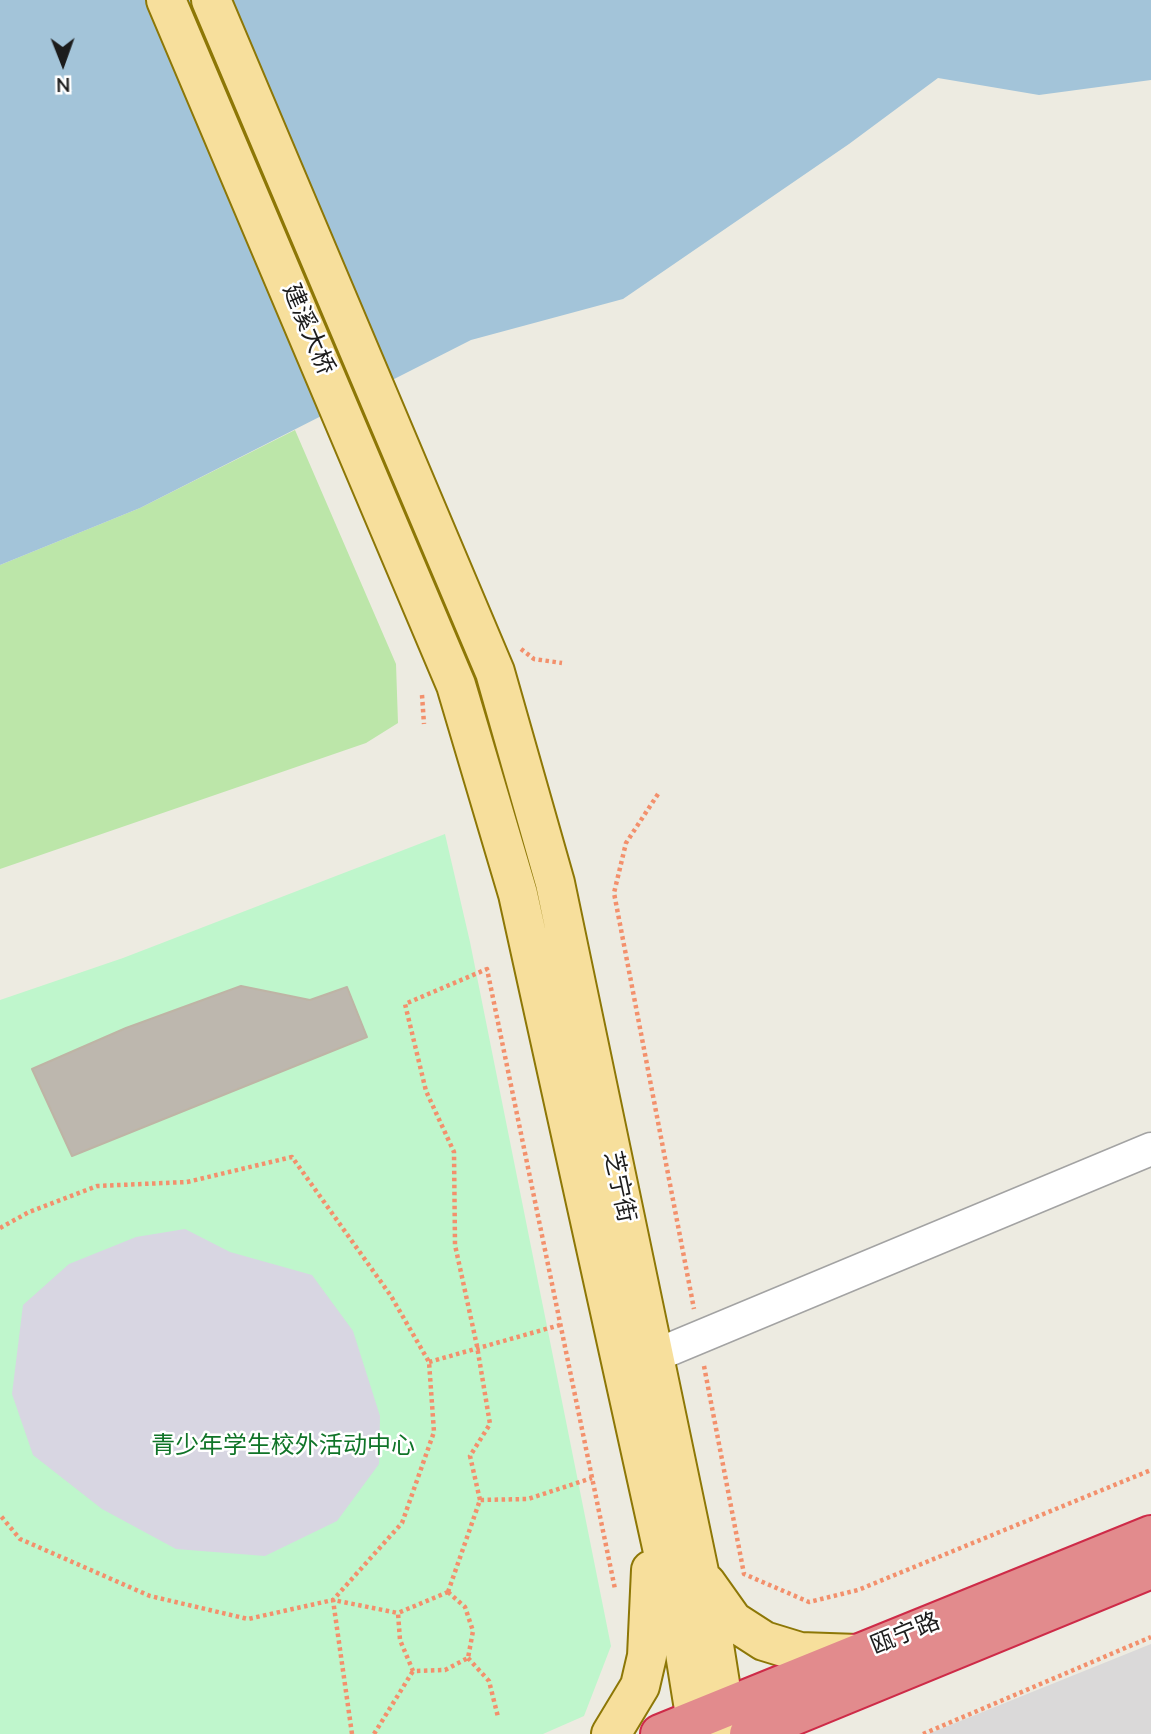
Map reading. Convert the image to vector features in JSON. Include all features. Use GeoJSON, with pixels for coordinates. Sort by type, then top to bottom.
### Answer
{"type":"FeatureCollection","features":[{"type":"Feature","properties":{"kind":"highway","name":"瓯宁路"},"geometry":{"type":"LineString","coordinates":[[719,1726],[858,1654],[1151,1535]]}},
{"type":"Feature","properties":{"kind":"highway","name":"瓯宁路"},"geometry":{"type":"LineString","coordinates":[[660,1734],[719,1726],[839,1697],[1151,1569]]}},
{"type":"Feature","properties":{"kind":"main road","name":"建溪大桥"},"geometry":{"type":"LineString","coordinates":[[166,0],[448,660]]}},
{"type":"Feature","properties":{"kind":"main road","name":"建溪大桥"},"geometry":{"type":"LineString","coordinates":[[211,0],[501,643]]}},
{"type":"Feature","properties":{"kind":"main road","name":"芝宁街"},"geometry":{"type":"LineString","coordinates":[[501,643],[555,883],[699,1574],[719,1726]]}},
{"type":"Feature","properties":{"kind":"main road","name":"芝宁街"},"geometry":{"type":"LineString","coordinates":[[448,660],[518,894],[684,1647],[719,1726]]}},
{"type":"Feature","properties":{"kind":"main road"},"geometry":{"type":"LineString","coordinates":[[611,1734],[640,1686],[648,1656],[652,1502]]}},
{"type":"Feature","properties":{"kind":"main road"},"geometry":{"type":"LineString","coordinates":[[699,1574],[733,1621],[764,1641],[800,1652],[858,1654]]}},
{"type":"Feature","properties":{"kind":"main road"},"geometry":{"type":"LineString","coordinates":[[806,1734],[839,1697]]}},
{"type":"Feature","properties":{"kind":"street"},"geometry":{"type":"LineString","coordinates":[[654,1356],[1151,1149]]}},
{"type":"Feature","properties":{"kind":"path"},"geometry":{"type":"LineString","coordinates":[[501,643],[522,649],[534,659],[549,664],[562,663]]}},
{"type":"Feature","properties":{"kind":"path"},"geometry":{"type":"LineString","coordinates":[[0,1515],[20,1539],[150,1596],[248,1619],[333,1600],[398,1613],[448,1592],[480,1500],[470,1456],[490,1424],[477,1346],[455,1245],[454,1152],[426,1091],[405,1004],[487,969],[617,1597]]}},
{"type":"Feature","properties":{"kind":"path"},"geometry":{"type":"LineString","coordinates":[[0,1228],[29,1212],[97,1186],[187,1182],[292,1157],[391,1296],[429,1362],[434,1433],[401,1523],[333,1600],[352,1734]]}},
{"type":"Feature","properties":{"kind":"path"},"geometry":{"type":"LineString","coordinates":[[429,1362],[477,1346],[560,1325]]}},
{"type":"Feature","properties":{"kind":"path"},"geometry":{"type":"LineString","coordinates":[[480,1500],[528,1499],[592,1478]]}},
{"type":"Feature","properties":{"kind":"path"},"geometry":{"type":"LineString","coordinates":[[448,1592],[465,1606],[473,1631],[468,1658]]}},
{"type":"Feature","properties":{"kind":"path"},"geometry":{"type":"LineString","coordinates":[[398,1613],[400,1640],[413,1671]]}},
{"type":"Feature","properties":{"kind":"path"},"geometry":{"type":"LineString","coordinates":[[923,1734],[1151,1637]]}},
{"type":"Feature","properties":{"kind":"path"},"geometry":{"type":"LineString","coordinates":[[413,1671],[445,1670],[468,1658]]}},
{"type":"Feature","properties":{"kind":"path"},"geometry":{"type":"LineString","coordinates":[[468,1658],[489,1681],[498,1717]]}},
{"type":"Feature","properties":{"kind":"path"},"geometry":{"type":"LineString","coordinates":[[374,1734],[413,1671]]}},
{"type":"Feature","properties":{"kind":"shaded area"},"geometry":{"type":"Polygon","coordinates":[[[185,1229],[230,1252],[312,1275],[353,1331],[380,1416],[379,1464],[337,1521],[265,1556],[176,1549],[102,1509],[33,1455],[12,1394],[23,1305],[69,1264],[136,1237],[185,1229]]]}},
{"type":"Feature","properties":{"kind":"shaded area"},"geometry":{"type":"Polygon","coordinates":[[[1151,1644],[1151,1734],[928,1734],[1151,1644]]]}},
{"type":"Feature","properties":{"kind":"green space"},"geometry":{"type":"Polygon","coordinates":[[[295,430],[396,664],[398,723],[366,743],[0,869],[0,565],[140,508],[295,430]]]}},
{"type":"Feature","properties":{"kind":"green space","name":"青少年学生校外活动中心"},"geometry":{"type":"Polygon","coordinates":[[[445,834],[470,942],[611,1646],[584,1716],[543,1734],[0,1734],[0,1000],[123,958],[445,834]]]}},
{"type":"Feature","properties":{"kind":"water"},"geometry":{"type":"Polygon","coordinates":[[[0,0],[1151,0],[1151,80],[1039,95],[938,78],[849,144],[623,299],[471,340],[140,508],[0,565],[0,0]]]}},
{"type":"Feature","properties":{"kind":"building"},"geometry":{"type":"Polygon","coordinates":[[[241,986],[310,1000],[347,987],[367,1037],[72,1156],[32,1069],[126,1028],[241,986]]]}}]}
